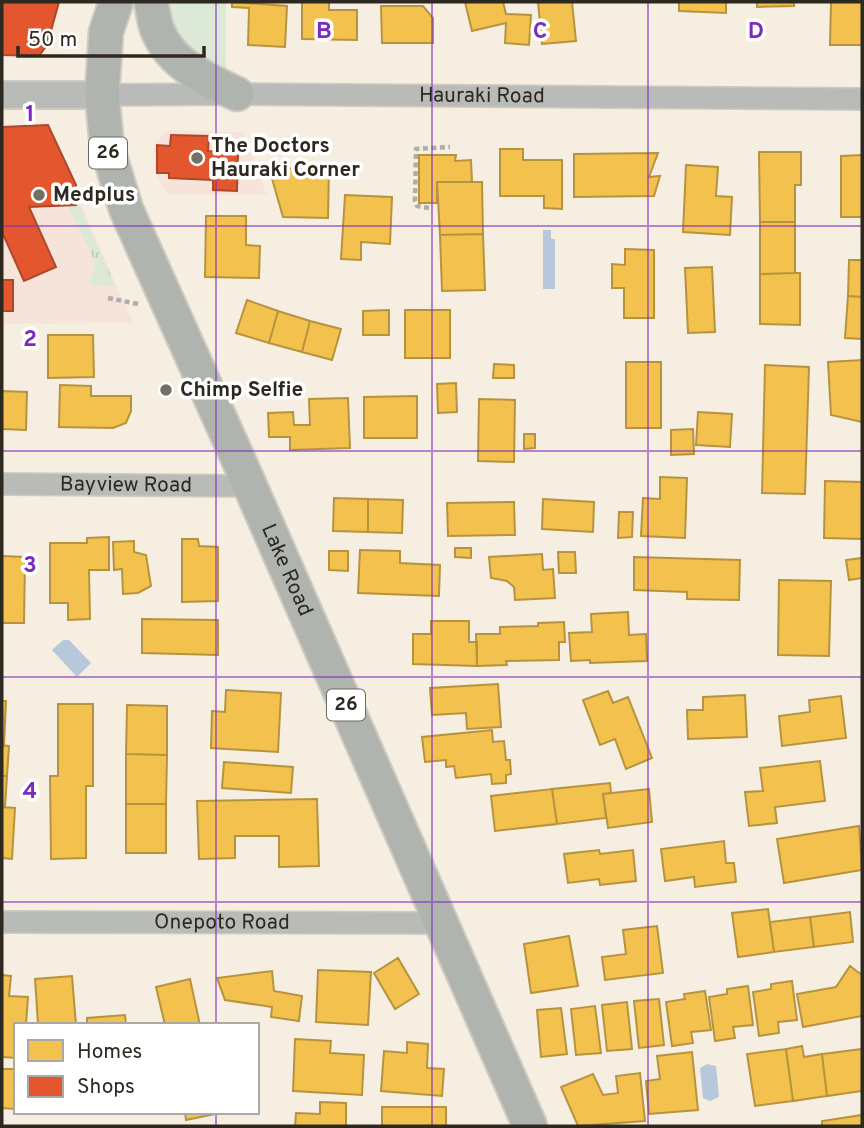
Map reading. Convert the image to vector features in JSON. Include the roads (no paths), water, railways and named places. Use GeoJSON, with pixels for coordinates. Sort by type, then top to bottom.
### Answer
{"type":"FeatureCollection","features":[{"type":"Feature","properties":{"kind":"main road","name":"Lake Road"},"geometry":{"type":"LineString","coordinates":[[116,2],[106,32],[102,95],[107,147],[126,209],[530,1126]]}},
{"type":"Feature","properties":{"kind":"main road"},"geometry":{"type":"LineString","coordinates":[[151,2],[156,28],[164,44],[182,65],[237,94]]}},
{"type":"Feature","properties":{"kind":"street"},"geometry":{"type":"LineString","coordinates":[[2,95],[102,95]]}},
{"type":"Feature","properties":{"kind":"street","name":"Hauraki Road"},"geometry":{"type":"LineString","coordinates":[[102,95],[862,99]]}},
{"type":"Feature","properties":{"kind":"street","name":"Bayview Road"},"geometry":{"type":"LineString","coordinates":[[2,484],[250,486]]}},
{"type":"Feature","properties":{"kind":"street","name":"Onepoto Road"},"geometry":{"type":"LineString","coordinates":[[2,922],[442,923]]}},
{"type":"Feature","properties":{"kind":"water"},"geometry":{"type":"Polygon","coordinates":[[[543,230],[551,230],[551,239],[555,239],[555,289],[543,289],[543,230]]]}},
{"type":"Feature","properties":{"kind":"water"},"geometry":{"type":"Polygon","coordinates":[[[63,640],[69,640],[91,663],[77,677],[52,650],[63,640]]]}},
{"type":"Feature","properties":{"kind":"water"},"geometry":{"type":"Polygon","coordinates":[[[707,1064],[716,1066],[719,1097],[710,1101],[703,1098],[700,1068],[707,1064]]]}},
{"type":"Feature","properties":{"kind":"place","name":"The Doctors Hauraki Corner"},"geometry":{"type":"Point","coordinates":[197,158]}},
{"type":"Feature","properties":{"kind":"place","name":"Medplus"},"geometry":{"type":"Point","coordinates":[39,195]}},
{"type":"Feature","properties":{"kind":"place","name":"Chimp Selfie"},"geometry":{"type":"Point","coordinates":[166,390]}}]}
